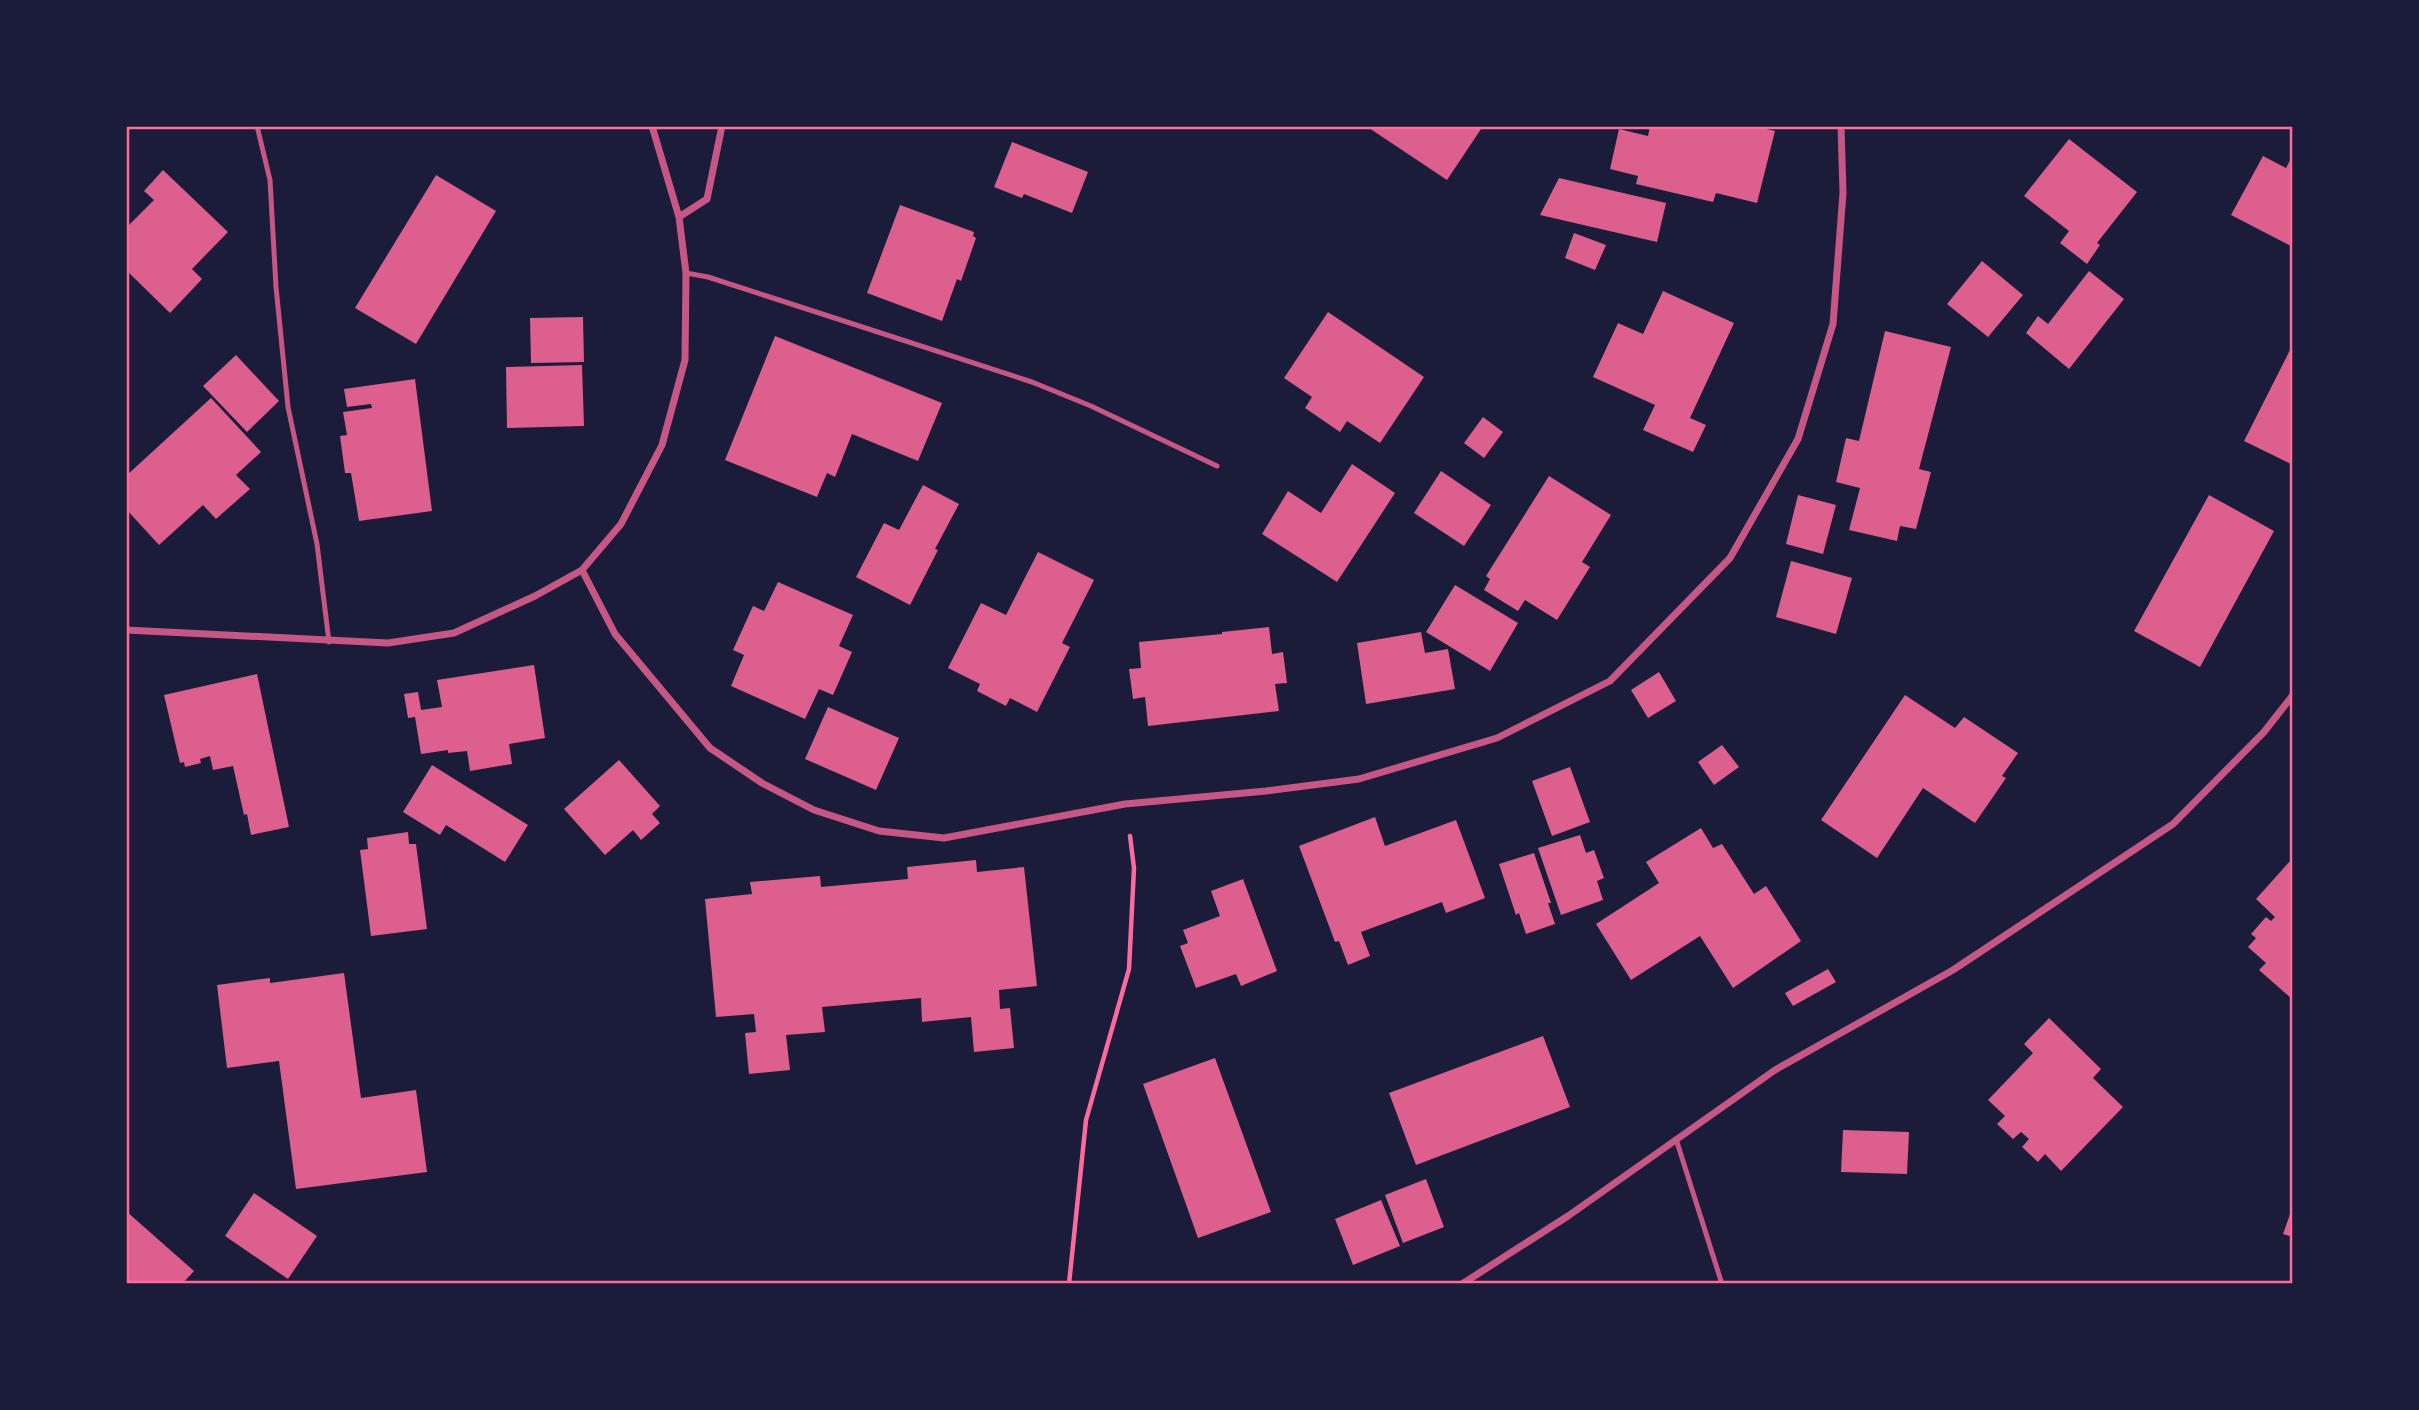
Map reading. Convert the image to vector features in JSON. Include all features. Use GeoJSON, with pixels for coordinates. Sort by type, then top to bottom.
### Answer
{"type":"FeatureCollection","features":[{"type":"Feature","properties":{"kind":"street"},"geometry":{"type":"LineString","coordinates":[[126,630],[388,643],[454,633],[536,596],[582,570],[621,524],[662,445],[685,360],[686,273],[679,217],[652,126]]}},
{"type":"Feature","properties":{"kind":"street"},"geometry":{"type":"LineString","coordinates":[[679,217],[707,199],[722,126]]}},
{"type":"Feature","properties":{"kind":"street"},"geometry":{"type":"LineString","coordinates":[[582,570],[615,634],[710,748],[762,783],[814,810],[879,831],[944,838],[1125,804],[1359,779],[1497,738],[1610,681],[1730,558],[1798,439],[1833,324],[1843,193],[1841,126]]}},
{"type":"Feature","properties":{"kind":"street"},"geometry":{"type":"LineString","coordinates":[[1462,1284],[1568,1216],[1775,1070],[1954,970],[2173,824],[2264,732],[2293,695]]}},
{"type":"Feature","properties":{"kind":"lane"},"geometry":{"type":"LineString","coordinates":[[257,126],[270,180],[276,287],[288,407],[317,544],[329,642]]}},
{"type":"Feature","properties":{"kind":"lane"},"geometry":{"type":"LineString","coordinates":[[686,273],[708,277],[1032,382],[1091,406],[1217,466]]}},
{"type":"Feature","properties":{"kind":"lane"},"geometry":{"type":"LineString","coordinates":[[1675,1139],[1722,1284]]}},
{"type":"Feature","properties":{"kind":"path"},"geometry":{"type":"LineString","coordinates":[[1069,1284],[1086,1120],[1129,969],[1134,868],[1125,804]]}},
{"type":"Feature","properties":{"kind":"building"},"geometry":{"type":"Polygon","coordinates":[[[1366,126],[1483,126],[1447,180],[1366,126]]]}},
{"type":"Feature","properties":{"kind":"building"},"geometry":{"type":"Polygon","coordinates":[[[1650,126],[1753,126],[1775,131],[1757,203],[1716,193],[1713,202],[1636,184],[1638,176],[1610,169],[1619,129],[1648,136],[1650,126]]]}},
{"type":"Feature","properties":{"kind":"building"},"geometry":{"type":"Polygon","coordinates":[[[2069,139],[2137,192],[2097,243],[2100,245],[2087,264],[2060,243],[2069,231],[2024,196],[2069,139]]]}},
{"type":"Feature","properties":{"kind":"building"},"geometry":{"type":"Polygon","coordinates":[[[1012,142],[1088,172],[1072,213],[1024,194],[1022,198],[994,187],[1012,142]]]}},
{"type":"Feature","properties":{"kind":"building"},"geometry":{"type":"Polygon","coordinates":[[[2293,155],[2293,247],[2231,215],[2263,156],[2286,168],[2293,155]]]}},
{"type":"Feature","properties":{"kind":"building"},"geometry":{"type":"Polygon","coordinates":[[[163,170],[228,232],[192,269],[202,279],[170,313],[126,270],[126,228],[154,200],[144,191],[163,170]]]}},
{"type":"Feature","properties":{"kind":"building"},"geometry":{"type":"Polygon","coordinates":[[[436,175],[496,211],[416,344],[355,308],[436,175]]]}},
{"type":"Feature","properties":{"kind":"building"},"geometry":{"type":"Polygon","coordinates":[[[1559,178],[1666,203],[1657,242],[1540,215],[1559,178]]]}},
{"type":"Feature","properties":{"kind":"building"},"geometry":{"type":"Polygon","coordinates":[[[900,205],[974,232],[973,236],[976,238],[961,281],[957,279],[942,321],[867,293],[900,205]]]}},
{"type":"Feature","properties":{"kind":"building"},"geometry":{"type":"Polygon","coordinates":[[[1574,233],[1606,245],[1595,270],[1565,258],[1574,233]]]}},
{"type":"Feature","properties":{"kind":"building"},"geometry":{"type":"Polygon","coordinates":[[[1982,261],[2023,295],[1988,337],[1947,304],[1982,261]]]}},
{"type":"Feature","properties":{"kind":"building"},"geometry":{"type":"Polygon","coordinates":[[[2089,271],[2124,299],[2069,369],[2026,333],[2038,316],[2048,324],[2089,271]]]}},
{"type":"Feature","properties":{"kind":"building"},"geometry":{"type":"Polygon","coordinates":[[[1663,291],[1734,323],[1690,418],[1706,425],[1693,452],[1643,430],[1655,405],[1593,377],[1618,323],[1643,334],[1663,291]]]}},
{"type":"Feature","properties":{"kind":"building"},"geometry":{"type":"Polygon","coordinates":[[[1328,312],[1424,377],[1380,443],[1347,421],[1340,432],[1305,408],[1312,397],[1284,378],[1328,312]]]}},
{"type":"Feature","properties":{"kind":"building"},"geometry":{"type":"Polygon","coordinates":[[[583,317],[584,362],[531,363],[530,318],[583,317]]]}},
{"type":"Feature","properties":{"kind":"building"},"geometry":{"type":"Polygon","coordinates":[[[1885,331],[1951,347],[1919,469],[1931,472],[1916,529],[1900,526],[1897,541],[1849,530],[1860,488],[1836,482],[1846,438],[1859,441],[1885,331]]]}},
{"type":"Feature","properties":{"kind":"building"},"geometry":{"type":"Polygon","coordinates":[[[775,336],[942,403],[918,461],[852,434],[835,477],[827,473],[817,497],[725,460],[775,336]]]}},
{"type":"Feature","properties":{"kind":"building"},"geometry":{"type":"Polygon","coordinates":[[[2293,344],[2293,465],[2244,441],[2293,344]]]}},
{"type":"Feature","properties":{"kind":"building"},"geometry":{"type":"Polygon","coordinates":[[[236,355],[279,401],[247,432],[203,386],[236,355]]]}},
{"type":"Feature","properties":{"kind":"building"},"geometry":{"type":"Polygon","coordinates":[[[582,365],[584,426],[507,428],[506,367],[582,365]]]}},
{"type":"Feature","properties":{"kind":"building"},"geometry":{"type":"Polygon","coordinates":[[[415,379],[432,511],[359,521],[351,473],[345,473],[340,436],[347,435],[343,412],[372,408],[371,404],[347,407],[344,389],[415,379]]]}},
{"type":"Feature","properties":{"kind":"building"},"geometry":{"type":"Polygon","coordinates":[[[211,398],[261,452],[236,475],[250,489],[216,519],[203,505],[159,545],[126,509],[126,476],[211,398]]]}},
{"type":"Feature","properties":{"kind":"building"},"geometry":{"type":"Polygon","coordinates":[[[1483,417],[1503,432],[1484,458],[1464,443],[1483,417]]]}},
{"type":"Feature","properties":{"kind":"building"},"geometry":{"type":"Polygon","coordinates":[[[1352,464],[1395,493],[1337,582],[1262,534],[1288,491],[1321,513],[1352,464]]]}},
{"type":"Feature","properties":{"kind":"building"},"geometry":{"type":"Polygon","coordinates":[[[1441,471],[1491,505],[1464,546],[1414,513],[1441,471]]]}},
{"type":"Feature","properties":{"kind":"building"},"geometry":{"type":"Polygon","coordinates":[[[1549,476],[1611,515],[1582,562],[1590,567],[1557,620],[1525,600],[1518,611],[1484,590],[1490,579],[1486,576],[1549,476]]]}},
{"type":"Feature","properties":{"kind":"building"},"geometry":{"type":"Polygon","coordinates":[[[923,485],[959,504],[910,605],[856,577],[884,523],[899,530],[923,485]]]}},
{"type":"Feature","properties":{"kind":"building"},"geometry":{"type":"Polygon","coordinates":[[[1798,495],[1836,505],[1823,554],[1786,544],[1798,495]]]}},
{"type":"Feature","properties":{"kind":"building"},"geometry":{"type":"Polygon","coordinates":[[[2209,495],[2274,531],[2200,667],[2134,631],[2209,495]]]}},
{"type":"Feature","properties":{"kind":"building"},"geometry":{"type":"Polygon","coordinates":[[[1038,552],[1094,580],[1062,643],[1070,647],[1037,712],[1010,698],[1006,706],[977,691],[980,684],[948,668],[981,603],[1006,615],[1038,552]]]}},
{"type":"Feature","properties":{"kind":"building"},"geometry":{"type":"Polygon","coordinates":[[[1791,561],[1852,578],[1836,634],[1776,617],[1791,561]]]}},
{"type":"Feature","properties":{"kind":"building"},"geometry":{"type":"Polygon","coordinates":[[[778,582],[853,615],[839,646],[852,652],[833,695],[819,689],[805,719],[731,686],[744,655],[733,650],[753,606],[764,611],[778,582]]]}},
{"type":"Feature","properties":{"kind":"building"},"geometry":{"type":"Polygon","coordinates":[[[1455,585],[1518,623],[1490,671],[1426,632],[1455,585]]]}},
{"type":"Feature","properties":{"kind":"building"},"geometry":{"type":"Polygon","coordinates":[[[1269,627],[1272,654],[1283,652],[1287,683],[1275,684],[1279,711],[1148,726],[1145,697],[1133,699],[1129,669],[1141,668],[1139,642],[1269,627]]]}},
{"type":"Feature","properties":{"kind":"building"},"geometry":{"type":"Polygon","coordinates":[[[1421,632],[1425,653],[1448,649],[1455,689],[1366,704],[1357,643],[1421,632]]]}},
{"type":"Feature","properties":{"kind":"building"},"geometry":{"type":"Polygon","coordinates":[[[534,665],[545,738],[509,744],[512,764],[470,771],[467,751],[448,753],[448,750],[421,754],[415,717],[408,718],[404,694],[418,692],[421,710],[442,707],[437,680],[534,665]]]}},
{"type":"Feature","properties":{"kind":"building"},"geometry":{"type":"Polygon","coordinates":[[[1659,672],[1676,701],[1648,718],[1631,690],[1659,672]]]}},
{"type":"Feature","properties":{"kind":"building"},"geometry":{"type":"Polygon","coordinates":[[[257,674],[289,827],[251,835],[233,766],[213,770],[210,756],[200,759],[201,763],[185,767],[184,762],[180,763],[164,695],[257,674]]]}},
{"type":"Feature","properties":{"kind":"building"},"geometry":{"type":"Polygon","coordinates":[[[1905,695],[1955,728],[1964,717],[2018,753],[2002,776],[2006,778],[1975,823],[1923,788],[1877,858],[1821,820],[1905,695]]]}},
{"type":"Feature","properties":{"kind":"building"},"geometry":{"type":"Polygon","coordinates":[[[828,707],[899,738],[876,790],[805,759],[828,707]]]}},
{"type":"Feature","properties":{"kind":"building"},"geometry":{"type":"Polygon","coordinates":[[[1722,745],[1739,767],[1714,785],[1698,762],[1722,745]]]}},
{"type":"Feature","properties":{"kind":"building"},"geometry":{"type":"Polygon","coordinates":[[[619,760],[660,806],[652,814],[660,823],[641,840],[633,830],[605,855],[564,809],[619,760]]]}},
{"type":"Feature","properties":{"kind":"building"},"geometry":{"type":"Polygon","coordinates":[[[432,765],[528,825],[505,862],[446,825],[440,835],[403,812],[432,765]]]}},
{"type":"Feature","properties":{"kind":"building"},"geometry":{"type":"Polygon","coordinates":[[[1570,767],[1590,822],[1552,836],[1532,781],[1570,767]]]}},
{"type":"Feature","properties":{"kind":"building"},"geometry":{"type":"Polygon","coordinates":[[[1375,817],[1385,846],[1456,820],[1485,898],[1446,913],[1442,902],[1361,932],[1370,956],[1348,965],[1339,941],[1335,942],[1299,846],[1375,817]]]}},
{"type":"Feature","properties":{"kind":"building"},"geometry":{"type":"Polygon","coordinates":[[[1701,828],[1713,848],[1722,844],[1754,894],[1766,886],[1801,941],[1733,988],[1700,936],[1631,980],[1596,924],[1659,883],[1646,862],[1701,828]]]}},
{"type":"Feature","properties":{"kind":"building"},"geometry":{"type":"Polygon","coordinates":[[[408,832],[409,844],[416,844],[427,929],[371,936],[360,850],[368,849],[367,838],[408,832]]]}},
{"type":"Feature","properties":{"kind":"building"},"geometry":{"type":"Polygon","coordinates":[[[1580,835],[1586,853],[1594,850],[1604,878],[1597,881],[1603,900],[1561,915],[1538,848],[1580,835]]]}},
{"type":"Feature","properties":{"kind":"building"},"geometry":{"type":"Polygon","coordinates":[[[1534,853],[1551,903],[1548,903],[1555,924],[1526,934],[1519,913],[1516,915],[1499,864],[1534,853]]]}},
{"type":"Feature","properties":{"kind":"building"},"geometry":{"type":"Polygon","coordinates":[[[976,860],[977,872],[1024,867],[1037,986],[999,990],[1000,1009],[1010,1008],[1014,1048],[974,1052],[971,1017],[922,1022],[921,998],[822,1007],[825,1032],[786,1035],[790,1070],[749,1074],[745,1033],[756,1032],[754,1014],[716,1017],[705,899],[752,894],[750,882],[820,876],[821,887],[908,879],[907,867],[976,860]]]}},
{"type":"Feature","properties":{"kind":"building"},"geometry":{"type":"Polygon","coordinates":[[[2291,860],[2291,998],[2259,970],[2266,963],[2248,947],[2256,938],[2251,934],[2266,917],[2271,921],[2275,917],[2256,899],[2291,860]]]}},
{"type":"Feature","properties":{"kind":"building"},"geometry":{"type":"Polygon","coordinates":[[[1243,879],[1277,971],[1241,986],[1236,974],[1196,988],[1180,946],[1188,943],[1183,930],[1220,916],[1211,891],[1243,879]]]}},
{"type":"Feature","properties":{"kind":"building"},"geometry":{"type":"Polygon","coordinates":[[[1828,969],[1836,982],[1793,1006],[1785,993],[1828,969]]]}},
{"type":"Feature","properties":{"kind":"building"},"geometry":{"type":"Polygon","coordinates":[[[344,973],[361,1098],[416,1090],[427,1172],[296,1189],[279,1061],[227,1068],[217,985],[270,978],[270,983],[344,973]]]}},
{"type":"Feature","properties":{"kind":"building"},"geometry":{"type":"Polygon","coordinates":[[[2049,1018],[2101,1069],[2093,1078],[2123,1107],[2061,1171],[2045,1154],[2038,1162],[2022,1147],[2029,1139],[2021,1132],[2013,1139],[1997,1124],[2005,1116],[1988,1100],[2033,1053],[2024,1044],[2049,1018]]]}},
{"type":"Feature","properties":{"kind":"building"},"geometry":{"type":"Polygon","coordinates":[[[1543,1036],[1570,1107],[1416,1165],[1389,1093],[1543,1036]]]}},
{"type":"Feature","properties":{"kind":"building"},"geometry":{"type":"Polygon","coordinates":[[[1215,1058],[1271,1212],[1198,1238],[1143,1084],[1215,1058]]]}},
{"type":"Feature","properties":{"kind":"building"},"geometry":{"type":"Polygon","coordinates":[[[1843,1130],[1909,1132],[1907,1174],[1841,1172],[1843,1130]]]}},
{"type":"Feature","properties":{"kind":"building"},"geometry":{"type":"Polygon","coordinates":[[[1426,1179],[1444,1227],[1403,1243],[1385,1195],[1426,1179]]]}},
{"type":"Feature","properties":{"kind":"building"},"geometry":{"type":"Polygon","coordinates":[[[254,1193],[317,1236],[288,1279],[225,1236],[254,1193]]]}},
{"type":"Feature","properties":{"kind":"building"},"geometry":{"type":"Polygon","coordinates":[[[1381,1200],[1400,1246],[1353,1265],[1335,1219],[1381,1200]]]}},
{"type":"Feature","properties":{"kind":"building"},"geometry":{"type":"Polygon","coordinates":[[[2293,1206],[2293,1237],[2283,1234],[2293,1206]]]}},
{"type":"Feature","properties":{"kind":"building"},"geometry":{"type":"Polygon","coordinates":[[[126,1211],[194,1271],[182,1284],[126,1284],[126,1211]]]}}]}
